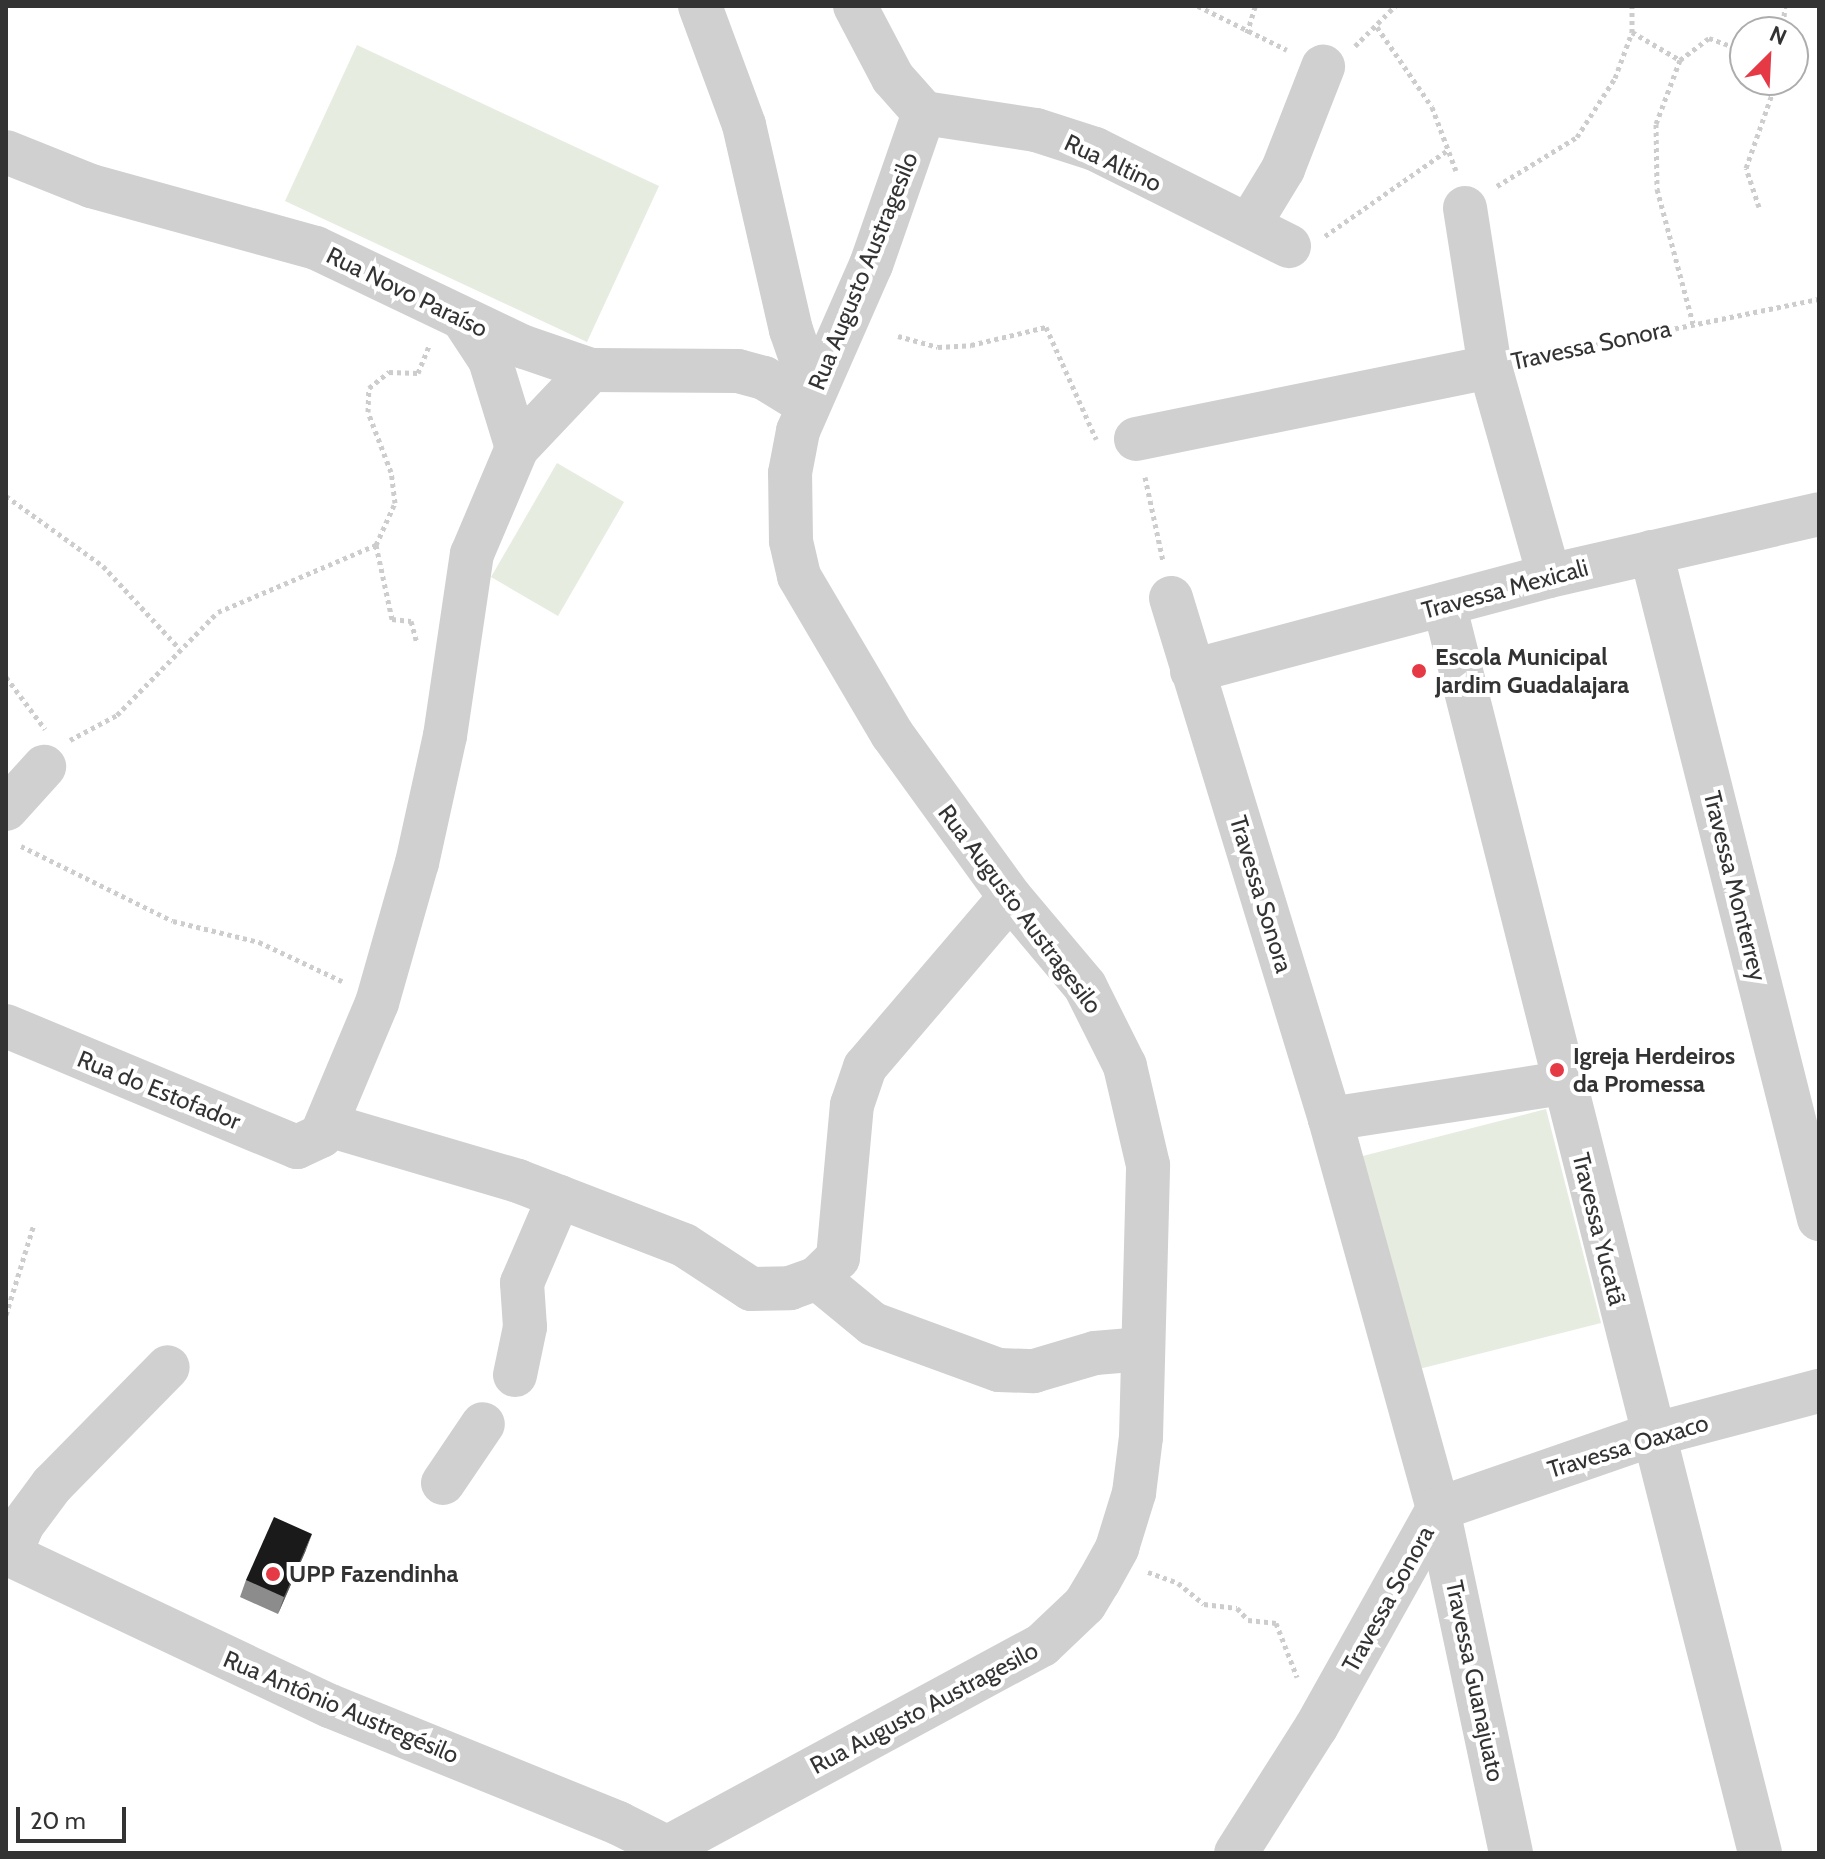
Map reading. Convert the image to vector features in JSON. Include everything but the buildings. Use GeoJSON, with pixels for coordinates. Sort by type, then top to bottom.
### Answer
{"type":"FeatureCollection","features":[{"type":"Feature","properties":{"kind":"street"},"geometry":{"type":"LineString","coordinates":[[700,6],[744,125],[810,399]]}},
{"type":"Feature","properties":{"kind":"street"},"geometry":{"type":"LineString","coordinates":[[855,6],[893,78],[924,113]]}},
{"type":"Feature","properties":{"kind":"street"},"geometry":{"type":"LineString","coordinates":[[1249,225],[1283,169],[1323,67]]}},
{"type":"Feature","properties":{"kind":"street","name":"Rua Augusto Austragesilo"},"geometry":{"type":"LineString","coordinates":[[674,1849],[1042,1645],[1085,1604],[1112,1557],[1134,1493],[1143,1349],[1148,1165],[1136,1103],[1099,1009],[1010,897],[892,734],[799,576],[791,541],[789,488],[792,450],[810,399],[871,265],[924,113]]}},
{"type":"Feature","properties":{"kind":"street","name":"Rua Altino"},"geometry":{"type":"LineString","coordinates":[[924,113],[1016,126],[1073,142],[1289,246]]}},
{"type":"Feature","properties":{"kind":"street","name":"Rua Novo Paraíso"},"geometry":{"type":"LineString","coordinates":[[6,152],[91,186],[316,248],[455,315],[591,370],[738,371],[764,378],[810,399]]}},
{"type":"Feature","properties":{"kind":"street"},"geometry":{"type":"LineString","coordinates":[[1465,208],[1490,367],[1549,576]]}},
{"type":"Feature","properties":{"kind":"street"},"geometry":{"type":"LineString","coordinates":[[455,315],[490,360],[517,448]]}},
{"type":"Feature","properties":{"kind":"street","name":"Travessa Sonora"},"geometry":{"type":"LineString","coordinates":[[1118,446],[1490,367]]}},
{"type":"Feature","properties":{"kind":"street"},"geometry":{"type":"LineString","coordinates":[[321,1134],[377,1003],[417,863],[445,736],[472,554],[517,448],[591,370]]}},
{"type":"Feature","properties":{"kind":"street","name":"Travessa Mexicali"},"geometry":{"type":"LineString","coordinates":[[1192,671],[1549,576],[1819,514]]}},
{"type":"Feature","properties":{"kind":"street","name":"Travessa Monterrey"},"geometry":{"type":"LineString","coordinates":[[1651,552],[1819,1219]]}},
{"type":"Feature","properties":{"kind":"street","name":"Travessa Sonora"},"geometry":{"type":"LineString","coordinates":[[1171,598],[1330,1119],[1438,1509],[1316,1727],[1236,1853]]}},
{"type":"Feature","properties":{"kind":"street","name":"Travessa Yucatã"},"geometry":{"type":"LineString","coordinates":[[1444,604],[1562,1083],[1760,1853]]}},
{"type":"Feature","properties":{"kind":"street"},"geometry":{"type":"LineString","coordinates":[[10,825],[50,757]]}},
{"type":"Feature","properties":{"kind":"street"},"geometry":{"type":"LineString","coordinates":[[1010,897],[880,1045],[857,1081],[838,1258],[817,1278],[873,1324],[999,1370],[1034,1371],[1095,1353],[1143,1349]]}},
{"type":"Feature","properties":{"kind":"street","name":"Rua do Estofador"},"geometry":{"type":"LineString","coordinates":[[6,1026],[297,1147],[321,1134],[559,1197],[684,1245],[751,1289],[790,1288],[817,1278]]}},
{"type":"Feature","properties":{"kind":"street"},"geometry":{"type":"LineString","coordinates":[[1330,1119],[1562,1083]]}},
{"type":"Feature","properties":{"kind":"street"},"geometry":{"type":"LineString","coordinates":[[443,1483],[499,1399],[525,1327],[522,1283],[559,1197]]}},
{"type":"Feature","properties":{"kind":"street"},"geometry":{"type":"LineString","coordinates":[[8,1554],[23,1524],[52,1485],[168,1367]]}},
{"type":"Feature","properties":{"kind":"street","name":"Travessa Oaxaco"},"geometry":{"type":"LineString","coordinates":[[1438,1509],[1652,1435],[1819,1391]]}},
{"type":"Feature","properties":{"kind":"street","name":"Travessa Guanajuato"},"geometry":{"type":"LineString","coordinates":[[1438,1509],[1511,1853]]}},
{"type":"Feature","properties":{"kind":"street","name":"Rua Antônio Austregésilo"},"geometry":{"type":"LineString","coordinates":[[8,1554],[330,1706],[674,1849]]}},
{"type":"Feature","properties":{"kind":"path"},"geometry":{"type":"LineString","coordinates":[[1247,33],[1255,6]]}},
{"type":"Feature","properties":{"kind":"path"},"geometry":{"type":"LineString","coordinates":[[1377,27],[1432,107],[1465,208],[1577,137],[1615,78],[1632,32],[1632,6]]}},
{"type":"Feature","properties":{"kind":"path"},"geometry":{"type":"LineString","coordinates":[[1632,32],[1680,60]]}},
{"type":"Feature","properties":{"kind":"path"},"geometry":{"type":"LineString","coordinates":[[1693,323],[1657,189],[1656,124],[1680,60],[1709,38],[1729,45]]}},
{"type":"Feature","properties":{"kind":"path"},"geometry":{"type":"LineString","coordinates":[[1759,207],[1746,168],[1771,96]]}},
{"type":"Feature","properties":{"kind":"path"},"geometry":{"type":"LineString","coordinates":[[1289,246],[1305,249],[1448,150]]}},
{"type":"Feature","properties":{"kind":"path","name":"Travessa Sonora"},"geometry":{"type":"LineString","coordinates":[[1490,367],[1819,299]]}},
{"type":"Feature","properties":{"kind":"path"},"geometry":{"type":"LineString","coordinates":[[419,650],[411,621],[392,619],[376,545],[395,503],[391,472],[368,412],[369,388],[389,372],[418,373],[423,353],[435,343],[455,315]]}},
{"type":"Feature","properties":{"kind":"path"},"geometry":{"type":"LineString","coordinates":[[898,336],[938,347],[971,345],[1046,327],[1118,446],[1171,598]]}},
{"type":"Feature","properties":{"kind":"path"},"geometry":{"type":"LineString","coordinates":[[6,496],[103,566],[179,648]]}},
{"type":"Feature","properties":{"kind":"path"},"geometry":{"type":"LineString","coordinates":[[6,677],[50,757],[117,715],[179,648],[218,612],[376,545]]}},
{"type":"Feature","properties":{"kind":"path"},"geometry":{"type":"LineString","coordinates":[[10,825],[173,921],[232,933],[314,963],[377,1003]]}},
{"type":"Feature","properties":{"kind":"path"},"geometry":{"type":"LineString","coordinates":[[6,1313],[34,1224]]}},
{"type":"Feature","properties":{"kind":"path"},"geometry":{"type":"LineString","coordinates":[[1112,1557],[1178,1583],[1204,1604],[1237,1608],[1248,1620],[1276,1623],[1316,1727]]}},
{"type":"Feature","properties":{"kind":"shaded area"},"geometry":{"type":"Polygon","coordinates":[[[357,45],[659,186],[587,342],[285,201],[357,45]]]}},
{"type":"Feature","properties":{"kind":"shaded area"},"geometry":{"type":"Polygon","coordinates":[[[557,463],[624,502],[558,616],[491,577],[557,463]]]}},
{"type":"Feature","properties":{"kind":"shaded area"},"geometry":{"type":"Polygon","coordinates":[[[1546,1109],[1601,1323],[1411,1371],[1355,1158],[1546,1109]]]}},
{"type":"Feature","properties":{"kind":"place","name":"Escola Municipal Jardim Guadalajara"},"geometry":{"type":"Point","coordinates":[1419,671]}},
{"type":"Feature","properties":{"kind":"place","name":"Igreja Herdeiros da Promessa"},"geometry":{"type":"Point","coordinates":[1557,1070]}},
{"type":"Feature","properties":{"kind":"place","name":"UPP Fazendinha"},"geometry":{"type":"Point","coordinates":[273,1574]}}]}
